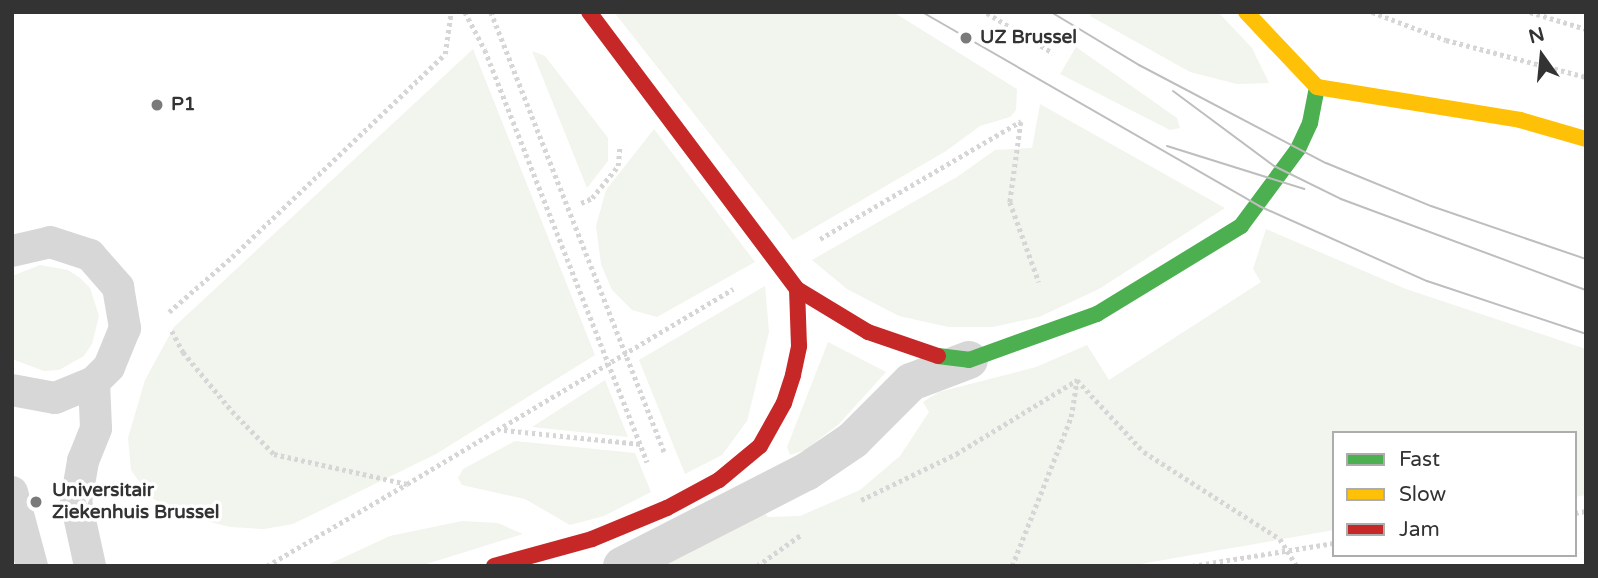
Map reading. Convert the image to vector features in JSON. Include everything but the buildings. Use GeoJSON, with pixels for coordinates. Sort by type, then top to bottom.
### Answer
{"type":"FeatureCollection","features":[{"type":"Feature","properties":{"kind":"street"},"geometry":{"type":"LineString","coordinates":[[589,12],[797,289],[868,332],[934,356],[969,360]]}},
{"type":"Feature","properties":{"kind":"street"},"geometry":{"type":"LineString","coordinates":[[1246,12],[1317,87],[1520,120],[1586,139]]}},
{"type":"Feature","properties":{"kind":"street"},"geometry":{"type":"LineString","coordinates":[[622,566],[806,472],[853,439],[911,382],[1097,314],[1241,226],[1298,149],[1310,123],[1317,87]]}},
{"type":"Feature","properties":{"kind":"street"},"geometry":{"type":"LineString","coordinates":[[494,566],[592,539],[719,480],[760,446],[784,403],[799,346],[797,289]]}},
{"type":"Feature","properties":{"kind":"lane"},"geometry":{"type":"LineString","coordinates":[[12,251],[50,242],[71,246],[90,255],[117,287],[125,328],[114,358],[94,382],[55,398],[12,390]]}},
{"type":"Feature","properties":{"kind":"lane"},"geometry":{"type":"LineString","coordinates":[[90,566],[76,502],[83,461],[96,428],[94,382]]}},
{"type":"Feature","properties":{"kind":"lane"},"geometry":{"type":"LineString","coordinates":[[12,492],[32,566]]}},
{"type":"Feature","properties":{"kind":"path"},"geometry":{"type":"LineString","coordinates":[[164,315],[232,257],[445,54],[451,12]]}},
{"type":"Feature","properties":{"kind":"path"},"geometry":{"type":"LineString","coordinates":[[465,12],[485,50],[606,364],[652,474]]}},
{"type":"Feature","properties":{"kind":"path"},"geometry":{"type":"LineString","coordinates":[[491,12],[625,352],[685,496]]}},
{"type":"Feature","properties":{"kind":"path"},"geometry":{"type":"LineString","coordinates":[[1372,12],[1446,40],[1586,77]]}},
{"type":"Feature","properties":{"kind":"path"},"geometry":{"type":"LineString","coordinates":[[1530,12],[1586,29]]}},
{"type":"Feature","properties":{"kind":"path"},"geometry":{"type":"LineString","coordinates":[[987,13],[1053,53]]}},
{"type":"Feature","properties":{"kind":"path"},"geometry":{"type":"LineString","coordinates":[[267,566],[503,430],[625,352],[1021,121],[1010,202],[1042,293]]}},
{"type":"Feature","properties":{"kind":"path"},"geometry":{"type":"LineString","coordinates":[[581,203],[592,198],[618,166],[620,145]]}},
{"type":"Feature","properties":{"kind":"path"},"geometry":{"type":"LineString","coordinates":[[171,328],[183,352],[274,454],[407,484]]}},
{"type":"Feature","properties":{"kind":"path"},"geometry":{"type":"LineString","coordinates":[[1012,566],[1071,417],[1077,380],[1076,368]]}},
{"type":"Feature","properties":{"kind":"path"},"geometry":{"type":"LineString","coordinates":[[857,502],[956,454],[1077,380]]}},
{"type":"Feature","properties":{"kind":"path"},"geometry":{"type":"LineString","coordinates":[[1077,380],[1144,452],[1280,539],[1297,566]]}},
{"type":"Feature","properties":{"kind":"path"},"geometry":{"type":"LineString","coordinates":[[503,430],[641,444]]}},
{"type":"Feature","properties":{"kind":"path"},"geometry":{"type":"LineString","coordinates":[[757,566],[812,529]]}},
{"type":"Feature","properties":{"kind":"path"},"geometry":{"type":"LineString","coordinates":[[1192,566],[1332,543]]}},
{"type":"Feature","properties":{"kind":"shaded area"},"geometry":{"type":"Polygon","coordinates":[[[614,12],[893,12],[1017,89],[1016,110],[1010,117],[980,126],[946,151],[793,240],[614,12]]]}},
{"type":"Feature","properties":{"kind":"shaded area"},"geometry":{"type":"Polygon","coordinates":[[[1092,12],[1218,12],[1252,48],[1269,83],[1237,84],[1190,72],[1090,16],[1092,12]]]}},
{"type":"Feature","properties":{"kind":"shaded area"},"geometry":{"type":"Polygon","coordinates":[[[1076,47],[1177,118],[1180,128],[1170,130],[1060,74],[1076,47]]]}},
{"type":"Feature","properties":{"kind":"shaded area"},"geometry":{"type":"Polygon","coordinates":[[[473,49],[595,355],[436,454],[293,524],[264,529],[230,527],[183,515],[150,497],[131,470],[128,438],[145,380],[174,327],[473,49]]]}},
{"type":"Feature","properties":{"kind":"shaded area"},"geometry":{"type":"Polygon","coordinates":[[[532,51],[545,56],[608,138],[608,161],[587,188],[532,51]]]}},
{"type":"Feature","properties":{"kind":"shaded area"},"geometry":{"type":"Polygon","coordinates":[[[1040,104],[1225,208],[1099,289],[1039,317],[993,327],[948,327],[899,316],[847,289],[812,260],[957,177],[995,150],[1032,148],[1040,104]]]}},
{"type":"Feature","properties":{"kind":"shaded area"},"geometry":{"type":"Polygon","coordinates":[[[654,129],[755,262],[657,317],[632,310],[612,290],[601,264],[596,226],[606,190],[654,129]]]}},
{"type":"Feature","properties":{"kind":"shaded area"},"geometry":{"type":"Polygon","coordinates":[[[1266,229],[1406,289],[1586,349],[1586,495],[1577,497],[1577,431],[1332,431],[1332,530],[1129,566],[661,566],[764,512],[768,517],[800,516],[860,490],[900,456],[929,412],[923,402],[939,392],[1036,367],[1087,345],[1109,380],[1261,282],[1253,269],[1266,229]]]}},
{"type":"Feature","properties":{"kind":"shaded area"},"geometry":{"type":"Polygon","coordinates":[[[40,265],[68,270],[80,278],[90,288],[99,316],[92,344],[84,356],[59,370],[44,371],[12,359],[12,276],[40,265]]]}},
{"type":"Feature","properties":{"kind":"shaded area"},"geometry":{"type":"Polygon","coordinates":[[[765,286],[769,332],[747,421],[722,455],[685,474],[639,360],[765,286]]]}},
{"type":"Feature","properties":{"kind":"shaded area"},"geometry":{"type":"Polygon","coordinates":[[[828,342],[886,372],[839,424],[805,450],[790,455],[787,447],[828,342]]]}},
{"type":"Feature","properties":{"kind":"shaded area"},"geometry":{"type":"Polygon","coordinates":[[[605,380],[628,437],[532,427],[605,380]]]}},
{"type":"Feature","properties":{"kind":"shaded area"},"geometry":{"type":"Polygon","coordinates":[[[515,441],[635,453],[651,492],[604,516],[570,525],[525,499],[462,485],[458,478],[463,469],[515,441]]]}},
{"type":"Feature","properties":{"kind":"shaded area"},"geometry":{"type":"Polygon","coordinates":[[[462,521],[498,523],[523,534],[420,566],[325,566],[390,536],[462,521]]]}},
{"type":"Feature","properties":{"kind":"tram line"},"geometry":{"type":"LineString","coordinates":[[922,12],[1259,206],[1427,281],[1586,334]]}},
{"type":"Feature","properties":{"kind":"tram line"},"geometry":{"type":"LineString","coordinates":[[1051,12],[1139,65],[1326,163],[1431,206],[1586,259]]}},
{"type":"Feature","properties":{"kind":"tram line"},"geometry":{"type":"LineString","coordinates":[[1173,91],[1274,166],[1341,199],[1586,290]]}},
{"type":"Feature","properties":{"kind":"tram line"},"geometry":{"type":"LineString","coordinates":[[1167,146],[1304,189]]}},
{"type":"Feature","properties":{"kind":"traffic: fast"},"geometry":{"type":"LineString","coordinates":[[938,356],[969,360],[1097,314],[1241,226],[1298,149],[1310,123],[1317,87]]}},
{"type":"Feature","properties":{"kind":"traffic: slow"},"geometry":{"type":"LineString","coordinates":[[1246,12],[1317,87],[1520,120],[1586,139]]}},
{"type":"Feature","properties":{"kind":"traffic: jam"},"geometry":{"type":"LineString","coordinates":[[589,12],[797,289],[868,332],[938,356]]}},
{"type":"Feature","properties":{"kind":"traffic: jam"},"geometry":{"type":"LineString","coordinates":[[494,566],[592,539],[667,508],[719,480],[760,446],[784,403],[793,375],[799,346],[797,289]]}},
{"type":"Feature","properties":{"kind":"place","name":"UZ Brussel"},"geometry":{"type":"Point","coordinates":[966,38]}},
{"type":"Feature","properties":{"kind":"place","name":"P1"},"geometry":{"type":"Point","coordinates":[157,105]}},
{"type":"Feature","properties":{"kind":"place","name":"Universitair Ziekenhuis Brussel"},"geometry":{"type":"Point","coordinates":[36,502]}}]}
